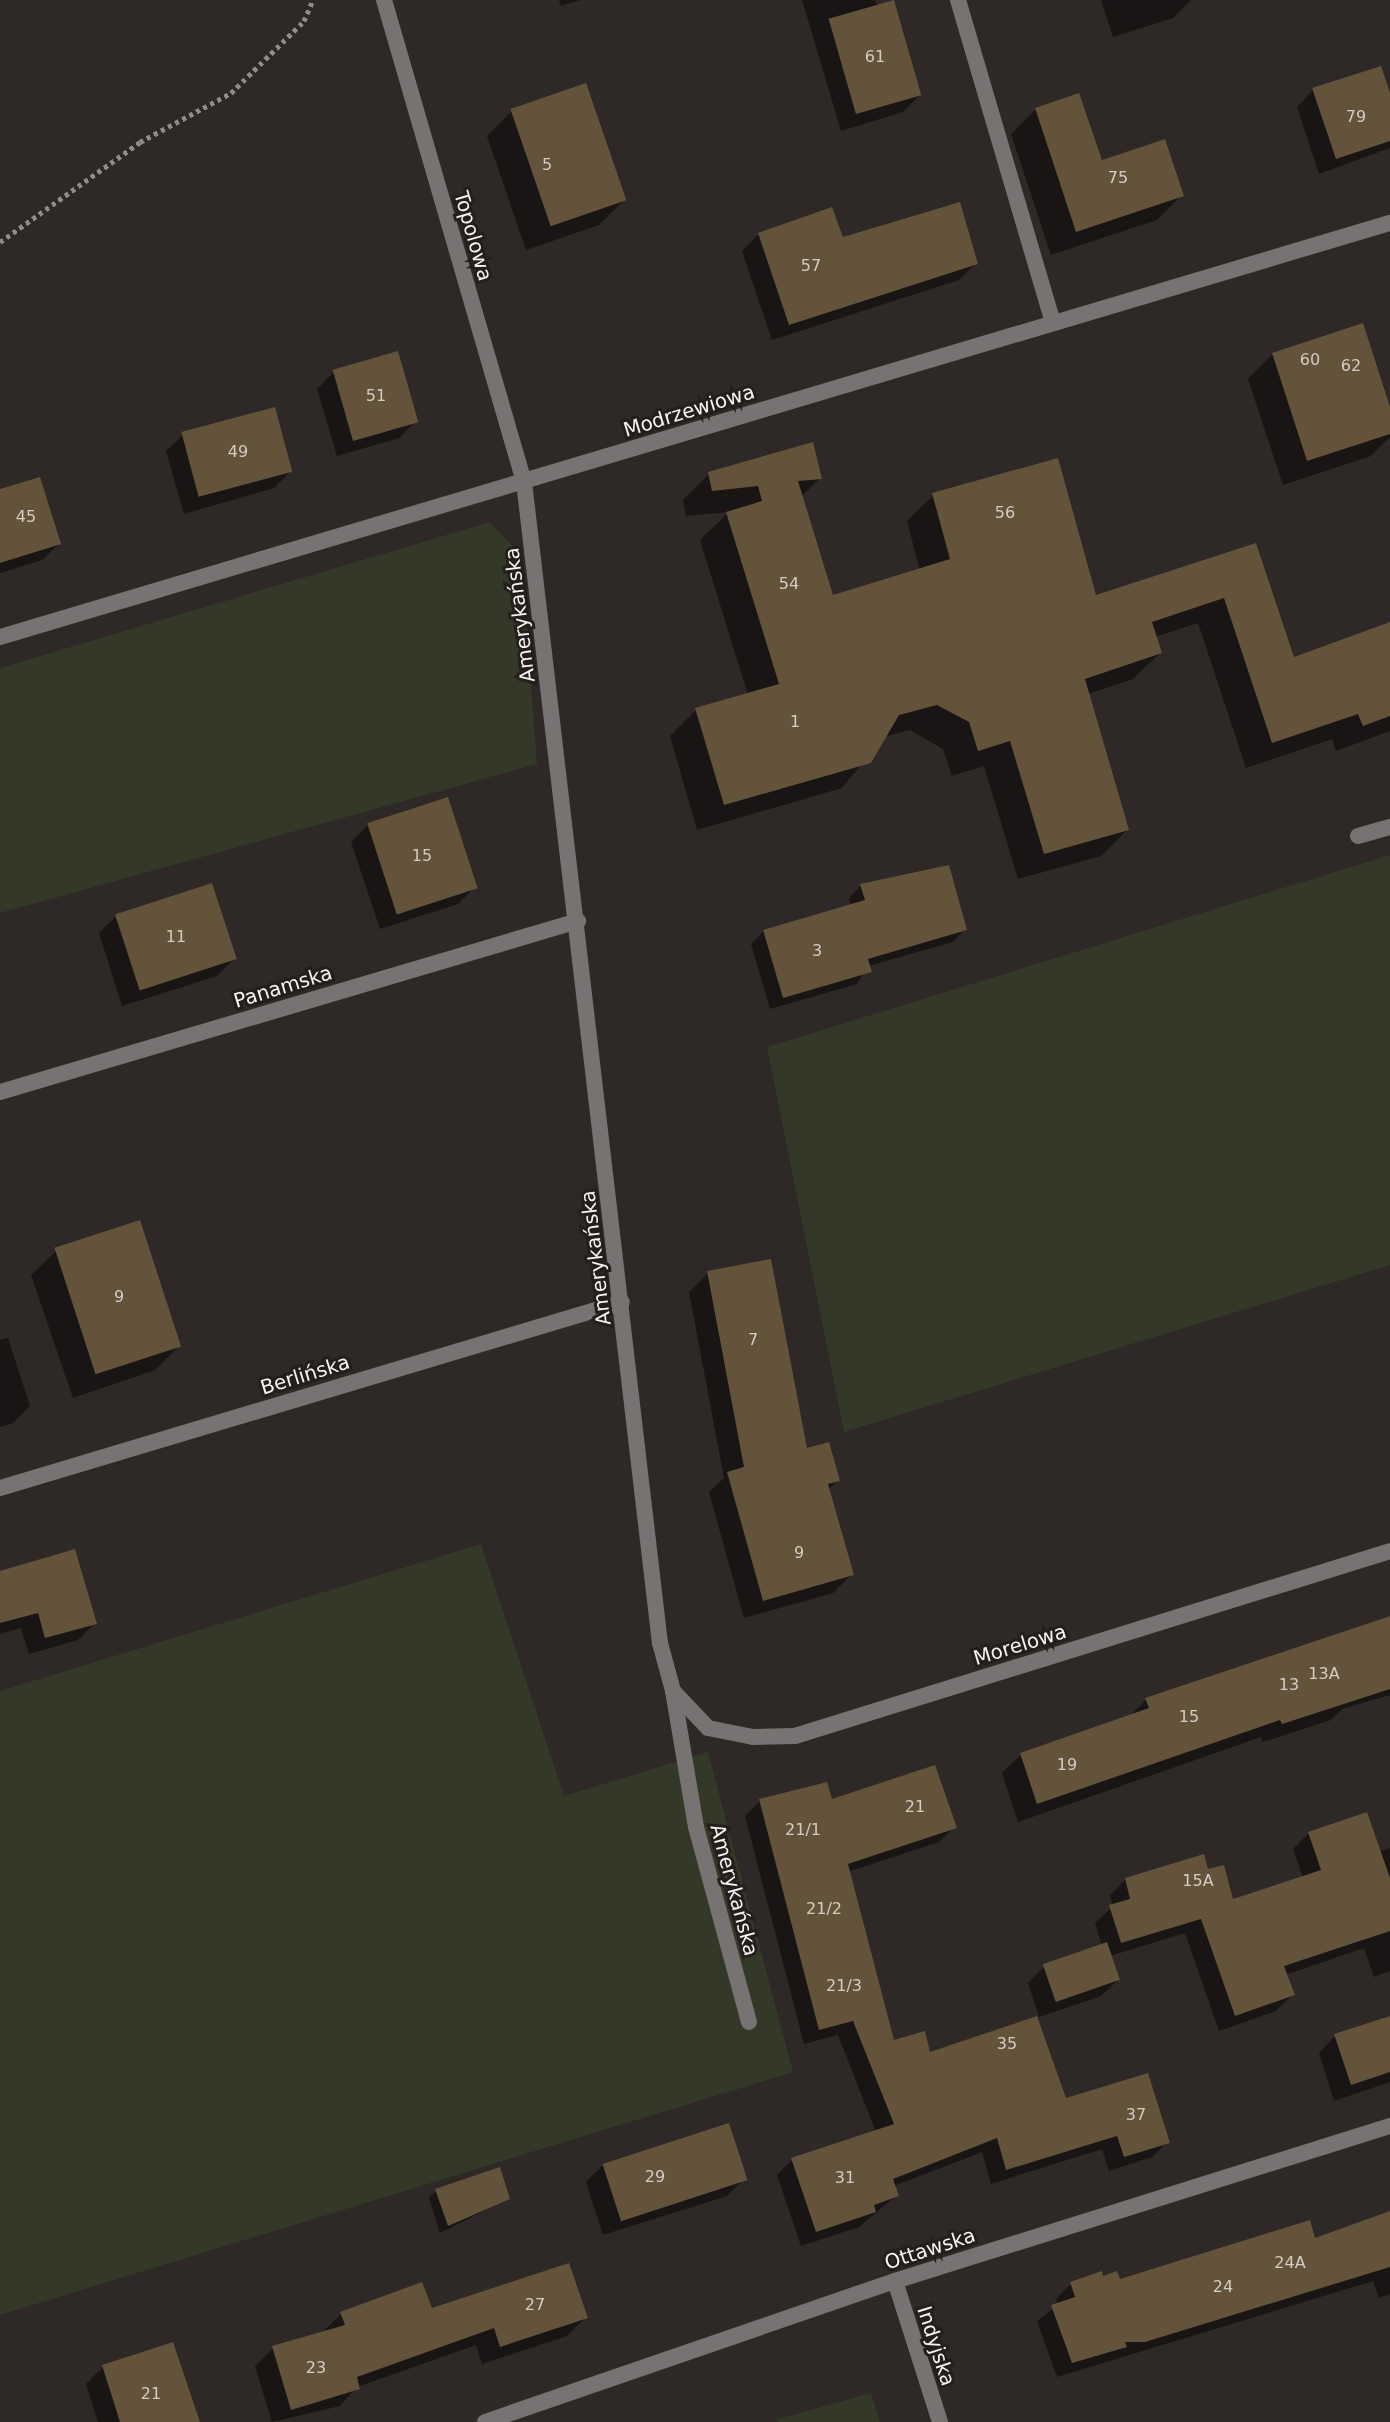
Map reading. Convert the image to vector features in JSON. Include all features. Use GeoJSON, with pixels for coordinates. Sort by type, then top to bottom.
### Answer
{"type":"FeatureCollection","features":[{"type":"Feature","properties":{"kind":"street","name":"Topolowa"},"geometry":{"type":"LineString","coordinates":[[384,0],[524,482]]}},
{"type":"Feature","properties":{"kind":"street"},"geometry":{"type":"LineString","coordinates":[[958,0],[1053,322]]}},
{"type":"Feature","properties":{"kind":"street","name":"Modrzewiowa"},"geometry":{"type":"LineString","coordinates":[[0,637],[1390,223]]}},
{"type":"Feature","properties":{"kind":"street","name":"Amerykańska"},"geometry":{"type":"LineString","coordinates":[[524,482],[578,921],[660,1643],[673,1691],[696,1827],[749,2022]]}},
{"type":"Feature","properties":{"kind":"street"},"geometry":{"type":"LineString","coordinates":[[1358,836],[1390,827]]}},
{"type":"Feature","properties":{"kind":"street","name":"Panamska"},"geometry":{"type":"LineString","coordinates":[[0,1092],[578,921]]}},
{"type":"Feature","properties":{"kind":"street","name":"Berlińska"},"geometry":{"type":"LineString","coordinates":[[0,1488],[622,1302]]}},
{"type":"Feature","properties":{"kind":"street","name":"Morelowa"},"geometry":{"type":"LineString","coordinates":[[673,1691],[708,1728],[753,1737],[795,1736],[1390,1551]]}},
{"type":"Feature","properties":{"kind":"street","name":"Ottawska"},"geometry":{"type":"LineString","coordinates":[[485,2422],[895,2281],[1390,2126]]}},
{"type":"Feature","properties":{"kind":"street","name":"Indyjska"},"geometry":{"type":"LineString","coordinates":[[895,2281],[940,2422]]}},
{"type":"Feature","properties":{"kind":"path"},"geometry":{"type":"LineString","coordinates":[[0,242],[140,142],[231,93],[304,21],[313,0]]}},
{"type":"Feature","properties":{"kind":"green space"},"geometry":{"type":"Polygon","coordinates":[[[490,522],[521,555],[537,764],[0,913],[0,668],[490,522]]]}},
{"type":"Feature","properties":{"kind":"green space"},"geometry":{"type":"Polygon","coordinates":[[[1390,855],[1390,1265],[844,1432],[767,1047],[1390,855]]]}},
{"type":"Feature","properties":{"kind":"green space"},"geometry":{"type":"Polygon","coordinates":[[[481,1544],[564,1796],[708,1752],[793,2072],[0,2315],[0,1691],[481,1544]]]}},
{"type":"Feature","properties":{"kind":"green space"},"geometry":{"type":"Polygon","coordinates":[[[871,2393],[880,2422],[779,2422],[778,2419],[871,2393]]]}},
{"type":"Feature","properties":{"kind":"building"},"geometry":{"type":"Polygon","coordinates":[[[894,0],[921,95],[856,114],[829,19],[894,0]]]}},
{"type":"Feature","properties":{"kind":"building"},"geometry":{"type":"Polygon","coordinates":[[[1381,66],[1390,93],[1390,141],[1336,159],[1312,88],[1381,66]]]}},
{"type":"Feature","properties":{"kind":"building"},"geometry":{"type":"Polygon","coordinates":[[[586,83],[626,200],[551,226],[510,109],[586,83]]]}},
{"type":"Feature","properties":{"kind":"building"},"geometry":{"type":"Polygon","coordinates":[[[1079,93],[1102,160],[1165,139],[1184,196],[1076,232],[1035,108],[1079,93]]]}},
{"type":"Feature","properties":{"kind":"building"},"geometry":{"type":"Polygon","coordinates":[[[960,202],[978,264],[789,325],[758,233],[832,207],[843,237],[960,202]]]}},
{"type":"Feature","properties":{"kind":"building"},"geometry":{"type":"Polygon","coordinates":[[[1363,323],[1390,407],[1390,434],[1307,461],[1272,353],[1363,323]]]}},
{"type":"Feature","properties":{"kind":"building"},"geometry":{"type":"Polygon","coordinates":[[[398,351],[418,422],[353,441],[333,370],[398,351]]]}},
{"type":"Feature","properties":{"kind":"building"},"geometry":{"type":"Polygon","coordinates":[[[275,407],[292,472],[199,497],[181,432],[275,407]]]}},
{"type":"Feature","properties":{"kind":"building"},"geometry":{"type":"Polygon","coordinates":[[[813,442],[822,479],[798,481],[833,595],[950,559],[932,493],[1058,458],[1096,595],[1256,543],[1294,657],[1390,622],[1390,716],[1363,726],[1358,714],[1272,743],[1224,598],[1152,622],[1162,653],[1085,679],[1129,830],[1044,854],[1010,741],[978,751],[969,722],[937,705],[899,715],[871,763],[724,805],[695,708],[779,684],[726,512],[762,501],[758,486],[712,491],[708,472],[813,442]]]}},
{"type":"Feature","properties":{"kind":"building"},"geometry":{"type":"Polygon","coordinates":[[[40,477],[61,544],[0,563],[0,489],[40,477]]]}},
{"type":"Feature","properties":{"kind":"building"},"geometry":{"type":"Polygon","coordinates":[[[448,797],[478,888],[397,915],[367,823],[448,797]]]}},
{"type":"Feature","properties":{"kind":"building"},"geometry":{"type":"Polygon","coordinates":[[[949,865],[967,930],[868,959],[872,972],[783,998],[763,930],[865,900],[860,884],[949,865]]]}},
{"type":"Feature","properties":{"kind":"building"},"geometry":{"type":"Polygon","coordinates":[[[212,883],[237,959],[140,991],[115,915],[212,883]]]}},
{"type":"Feature","properties":{"kind":"building"},"geometry":{"type":"Polygon","coordinates":[[[140,1220],[181,1346],[96,1374],[54,1248],[140,1220]]]}},
{"type":"Feature","properties":{"kind":"building"},"geometry":{"type":"Polygon","coordinates":[[[771,1259],[807,1448],[829,1442],[840,1481],[828,1484],[854,1575],[763,1601],[727,1472],[744,1467],[707,1271],[771,1259]]]}},
{"type":"Feature","properties":{"kind":"building"},"geometry":{"type":"Polygon","coordinates":[[[75,1549],[97,1624],[45,1638],[38,1613],[0,1623],[0,1571],[75,1549]]]}},
{"type":"Feature","properties":{"kind":"building"},"geometry":{"type":"Polygon","coordinates":[[[1390,1616],[1390,1689],[1282,1724],[1280,1720],[1037,1804],[1020,1753],[1149,1708],[1145,1698],[1390,1616]]]}},
{"type":"Feature","properties":{"kind":"building"},"geometry":{"type":"Polygon","coordinates":[[[935,1765],[957,1828],[848,1864],[894,2040],[925,2031],[930,2052],[1037,2016],[1066,2098],[1148,2073],[1170,2143],[1124,2157],[1117,2136],[1006,2170],[997,2138],[893,2179],[899,2196],[874,2205],[876,2212],[816,2232],[791,2158],[894,2124],[853,2021],[819,2030],[759,1799],[827,1782],[832,1799],[935,1765]]]}},
{"type":"Feature","properties":{"kind":"building"},"geometry":{"type":"Polygon","coordinates":[[[1367,1812],[1390,1878],[1390,1931],[1284,1966],[1295,1995],[1235,2016],[1201,1919],[1121,1943],[1109,1905],[1130,1899],[1125,1878],[1204,1854],[1208,1869],[1224,1865],[1233,1899],[1321,1870],[1308,1832],[1367,1812]]]}},
{"type":"Feature","properties":{"kind":"building"},"geometry":{"type":"Polygon","coordinates":[[[1107,1942],[1120,1980],[1056,2002],[1043,1964],[1107,1942]]]}},
{"type":"Feature","properties":{"kind":"building"},"geometry":{"type":"Polygon","coordinates":[[[1390,2016],[1390,2072],[1351,2085],[1334,2034],[1390,2016]]]}},
{"type":"Feature","properties":{"kind":"building"},"geometry":{"type":"Polygon","coordinates":[[[729,2123],[748,2180],[621,2221],[603,2164],[729,2123]]]}},
{"type":"Feature","properties":{"kind":"building"},"geometry":{"type":"Polygon","coordinates":[[[500,2167],[510,2199],[448,2226],[435,2189],[500,2167]]]}},
{"type":"Feature","properties":{"kind":"building"},"geometry":{"type":"Polygon","coordinates":[[[1390,2211],[1390,2267],[1145,2342],[1125,2342],[1127,2347],[1072,2363],[1051,2305],[1075,2297],[1070,2282],[1102,2271],[1103,2276],[1117,2271],[1120,2279],[1310,2220],[1315,2238],[1390,2211]]]}},
{"type":"Feature","properties":{"kind":"building"},"geometry":{"type":"Polygon","coordinates":[[[569,2263],[588,2318],[500,2347],[494,2328],[357,2377],[360,2389],[291,2410],[272,2346],[345,2325],[340,2312],[422,2282],[432,2308],[569,2263]]]}},
{"type":"Feature","properties":{"kind":"building"},"geometry":{"type":"Polygon","coordinates":[[[173,2342],[200,2422],[120,2422],[102,2365],[173,2342]]]}}]}
